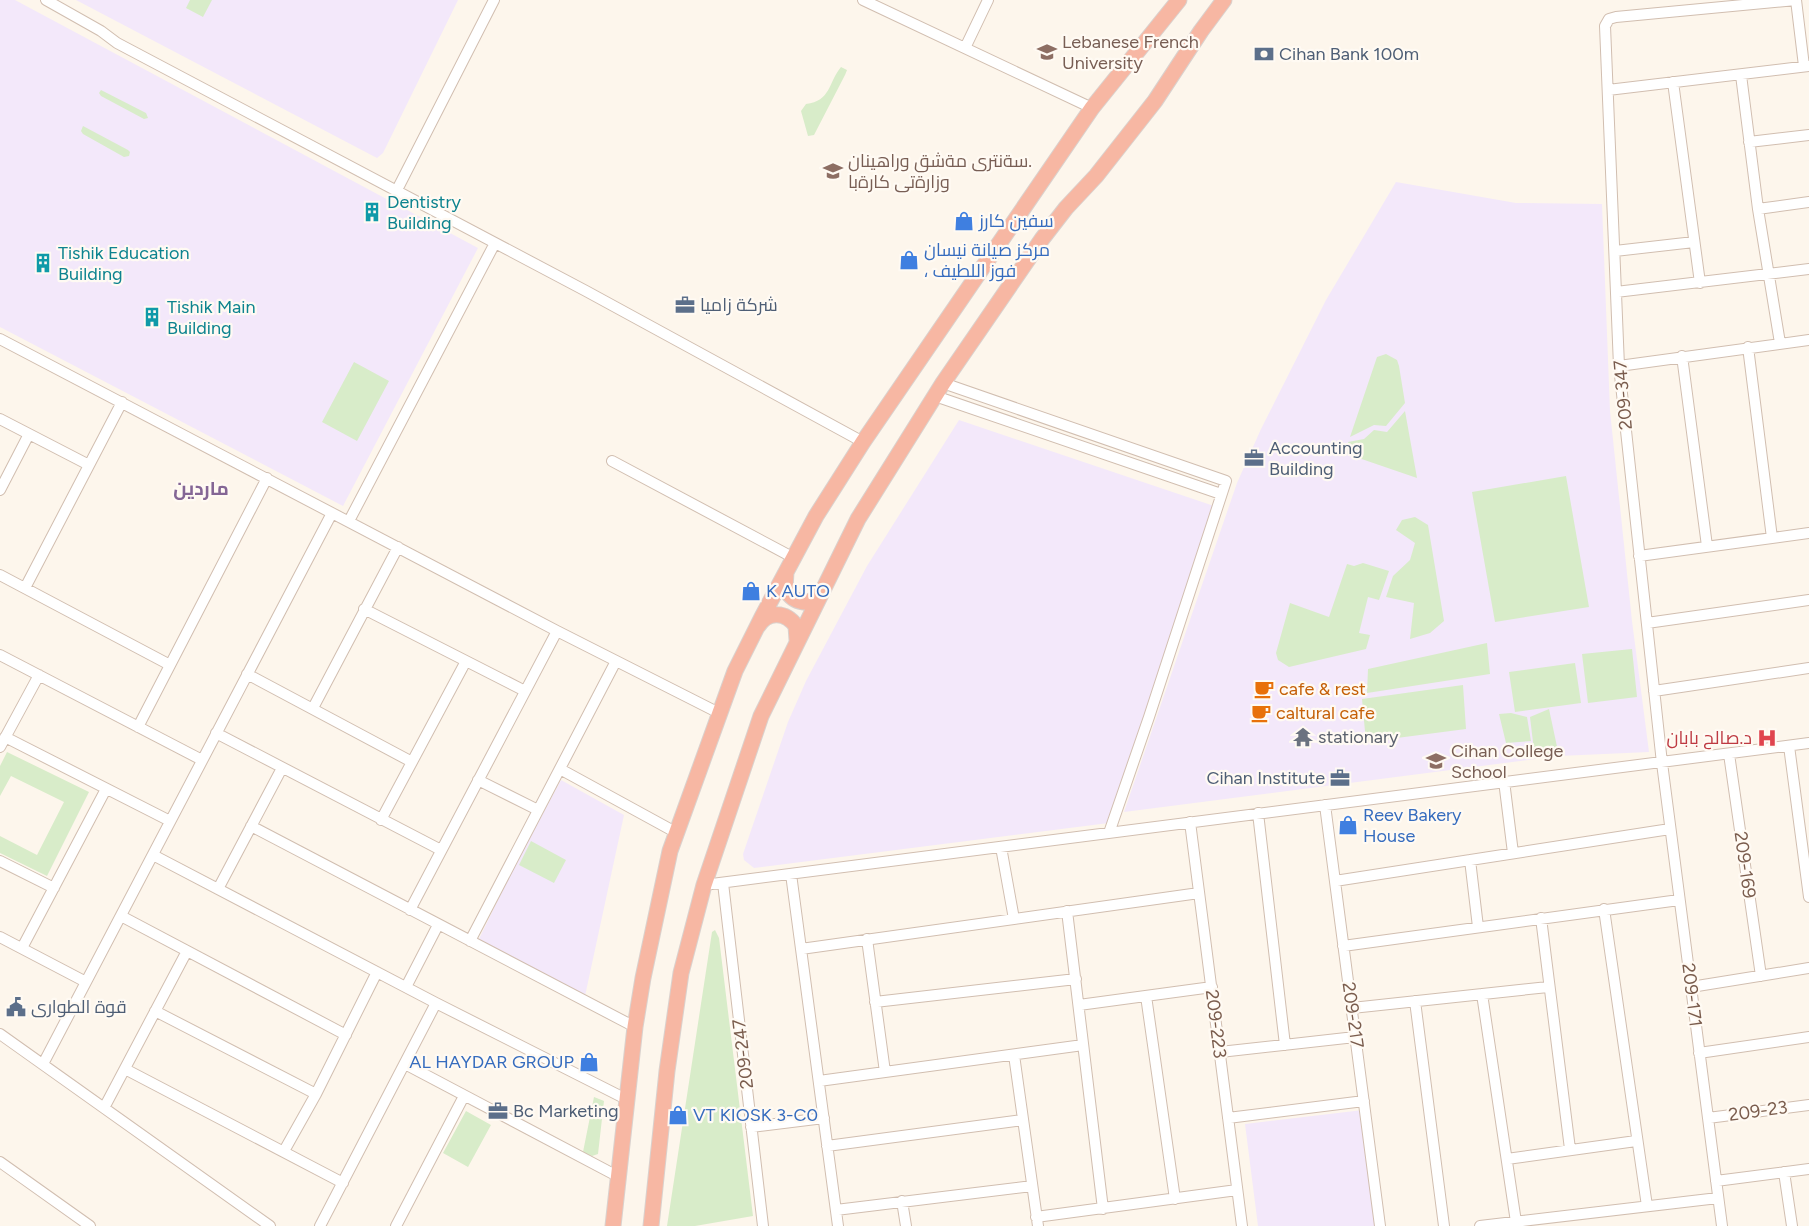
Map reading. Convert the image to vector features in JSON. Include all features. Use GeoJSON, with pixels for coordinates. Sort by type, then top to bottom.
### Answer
{"type":"FeatureCollection","features":[{"type":"Feature","properties":{"kind":"highway"},"geometry":{"type":"LineString","coordinates":[[613,1226],[635,1027],[670,851],[719,713],[756,630],[816,516],[863,442],[1092,108],[1179,0]]}},
{"type":"Feature","properties":{"kind":"highway"},"geometry":{"type":"LineString","coordinates":[[651,1226],[667,1071],[681,973],[704,885],[761,716],[858,519],[943,383],[1036,247],[1066,208],[1096,176],[1156,101],[1201,31],[1224,0]]}},
{"type":"Feature","properties":{"kind":"highway"},"geometry":{"type":"LineString","coordinates":[[790,565],[785,589],[793,599],[804,603],[812,602],[821,592]]}},
{"type":"Feature","properties":{"kind":"highway"},"geometry":{"type":"LineString","coordinates":[[756,630],[767,617],[781,615],[788,617],[796,626],[797,640]]}},
{"type":"Feature","properties":{"kind":"street"},"geometry":{"type":"LineString","coordinates":[[46,0],[101,31],[117,43],[495,243],[863,442]]}},
{"type":"Feature","properties":{"kind":"street"},"geometry":{"type":"LineString","coordinates":[[399,186],[494,0]]}},
{"type":"Feature","properties":{"kind":"street"},"geometry":{"type":"LineString","coordinates":[[863,0],[1092,108]]}},
{"type":"Feature","properties":{"kind":"street"},"geometry":{"type":"LineString","coordinates":[[965,48],[988,0]]}},
{"type":"Feature","properties":{"kind":"street","name":"209-347"},"geometry":{"type":"LineString","coordinates":[[1662,763],[1619,366],[1606,26],[1609,19],[1616,17],[1796,0],[1807,66]]}},
{"type":"Feature","properties":{"kind":"street"},"geometry":{"type":"LineString","coordinates":[[101,31],[120,37],[399,186],[471,226],[495,243]]}},
{"type":"Feature","properties":{"kind":"street"},"geometry":{"type":"LineString","coordinates":[[1608,90],[1807,66]]}},
{"type":"Feature","properties":{"kind":"street"},"geometry":{"type":"LineString","coordinates":[[1741,74],[1758,209],[1780,343]]}},
{"type":"Feature","properties":{"kind":"street"},"geometry":{"type":"LineString","coordinates":[[1673,82],[1700,282]]}},
{"type":"Feature","properties":{"kind":"street"},"geometry":{"type":"LineString","coordinates":[[1749,142],[1809,135]]}},
{"type":"Feature","properties":{"kind":"street"},"geometry":{"type":"LineString","coordinates":[[1758,209],[1809,202]]}},
{"type":"Feature","properties":{"kind":"street"},"geometry":{"type":"LineString","coordinates":[[1614,251],[1694,242]]}},
{"type":"Feature","properties":{"kind":"street"},"geometry":{"type":"LineString","coordinates":[[349,521],[495,243]]}},
{"type":"Feature","properties":{"kind":"street"},"geometry":{"type":"LineString","coordinates":[[1616,292],[1809,269]]}},
{"type":"Feature","properties":{"kind":"street"},"geometry":{"type":"LineString","coordinates":[[0,339],[719,713]]}},
{"type":"Feature","properties":{"kind":"street"},"geometry":{"type":"LineString","coordinates":[[1619,366],[1809,340]]}},
{"type":"Feature","properties":{"kind":"street"},"geometry":{"type":"LineString","coordinates":[[1748,348],[1772,538]]}},
{"type":"Feature","properties":{"kind":"street"},"geometry":{"type":"LineString","coordinates":[[1682,356],[1707,546]]}},
{"type":"Feature","properties":{"kind":"street"},"geometry":{"type":"LineString","coordinates":[[943,383],[1226,481],[1149,717],[1109,832]]}},
{"type":"Feature","properties":{"kind":"street"},"geometry":{"type":"LineString","coordinates":[[935,396],[1221,494]]}},
{"type":"Feature","properties":{"kind":"street"},"geometry":{"type":"LineString","coordinates":[[25,588],[122,402]]}},
{"type":"Feature","properties":{"kind":"street"},"geometry":{"type":"LineString","coordinates":[[0,418],[89,464]]}},
{"type":"Feature","properties":{"kind":"street"},"geometry":{"type":"LineString","coordinates":[[0,490],[29,434]]}},
{"type":"Feature","properties":{"kind":"street"},"geometry":{"type":"LineString","coordinates":[[612,461],[790,565]]}},
{"type":"Feature","properties":{"kind":"street"},"geometry":{"type":"LineString","coordinates":[[138,727],[267,478]]}},
{"type":"Feature","properties":{"kind":"street"},"geometry":{"type":"LineString","coordinates":[[43,1064],[332,513]]}},
{"type":"Feature","properties":{"kind":"street"},"geometry":{"type":"LineString","coordinates":[[1639,556],[1809,533]]}},
{"type":"Feature","properties":{"kind":"street"},"geometry":{"type":"LineString","coordinates":[[313,708],[398,547]]}},
{"type":"Feature","properties":{"kind":"street"},"geometry":{"type":"LineString","coordinates":[[0,575],[170,665]]}},
{"type":"Feature","properties":{"kind":"street"},"geometry":{"type":"LineString","coordinates":[[1646,623],[1809,600]]}},
{"type":"Feature","properties":{"kind":"street"},"geometry":{"type":"LineString","coordinates":[[364,609],[525,691]]}},
{"type":"Feature","properties":{"kind":"street"},"geometry":{"type":"LineString","coordinates":[[410,910],[557,630]]}},
{"type":"Feature","properties":{"kind":"street"},"geometry":{"type":"LineString","coordinates":[[0,654],[202,760]]}},
{"type":"Feature","properties":{"kind":"street"},"geometry":{"type":"LineString","coordinates":[[382,820],[466,661]]}},
{"type":"Feature","properties":{"kind":"street"},"geometry":{"type":"LineString","coordinates":[[470,941],[616,661]]}},
{"type":"Feature","properties":{"kind":"street"},"geometry":{"type":"LineString","coordinates":[[1654,691],[1809,668]]}},
{"type":"Feature","properties":{"kind":"street"},"geometry":{"type":"LineString","coordinates":[[247,674],[412,762]]}},
{"type":"Feature","properties":{"kind":"street"},"geometry":{"type":"LineString","coordinates":[[0,746],[38,675]]}},
{"type":"Feature","properties":{"kind":"street"},"geometry":{"type":"LineString","coordinates":[[216,733],[441,850]]}},
{"type":"Feature","properties":{"kind":"street"},"geometry":{"type":"LineString","coordinates":[[5,737],[170,821]]}},
{"type":"Feature","properties":{"kind":"street"},"geometry":{"type":"LineString","coordinates":[[704,885],[1809,743]]}},
{"type":"Feature","properties":{"kind":"street"},"geometry":{"type":"LineString","coordinates":[[1789,746],[1809,897]]}},
{"type":"Feature","properties":{"kind":"street","name":"209-169"},"geometry":{"type":"LineString","coordinates":[[1729,754],[1761,976]]}},
{"type":"Feature","properties":{"kind":"street","name":"209-171"},"geometry":{"type":"LineString","coordinates":[[1662,763],[1722,1226]]}},
{"type":"Feature","properties":{"kind":"street"},"geometry":{"type":"LineString","coordinates":[[218,889],[282,768]]}},
{"type":"Feature","properties":{"kind":"street"},"geometry":{"type":"LineString","coordinates":[[560,769],[677,833]]}},
{"type":"Feature","properties":{"kind":"street"},"geometry":{"type":"LineString","coordinates":[[478,780],[538,810]]}},
{"type":"Feature","properties":{"kind":"street"},"geometry":{"type":"LineString","coordinates":[[1504,781],[1513,853]]}},
{"type":"Feature","properties":{"kind":"street"},"geometry":{"type":"LineString","coordinates":[[22,948],[106,789]]}},
{"type":"Feature","properties":{"kind":"street","name":"209-217"},"geometry":{"type":"LineString","coordinates":[[1325,804],[1380,1226]]}},
{"type":"Feature","properties":{"kind":"street"},"geometry":{"type":"LineString","coordinates":[[1258,813],[1285,1045]]}},
{"type":"Feature","properties":{"kind":"street","name":"209-223"},"geometry":{"type":"LineString","coordinates":[[1190,822],[1242,1226]]}},
{"type":"Feature","properties":{"kind":"street"},"geometry":{"type":"LineString","coordinates":[[251,826],[635,1027]]}},
{"type":"Feature","properties":{"kind":"street"},"geometry":{"type":"LineString","coordinates":[[1335,881],[1670,829]]}},
{"type":"Feature","properties":{"kind":"street"},"geometry":{"type":"LineString","coordinates":[[1002,847],[1014,919]]}},
{"type":"Feature","properties":{"kind":"street"},"geometry":{"type":"LineString","coordinates":[[153,855],[436,1003],[626,1099]]}},
{"type":"Feature","properties":{"kind":"street"},"geometry":{"type":"LineString","coordinates":[[1470,860],[1478,927]]}},
{"type":"Feature","properties":{"kind":"street"},"geometry":{"type":"LineString","coordinates":[[0,861],[54,888]]}},
{"type":"Feature","properties":{"kind":"street"},"geometry":{"type":"LineString","coordinates":[[791,874],[838,1226]]}},
{"type":"Feature","properties":{"kind":"street","name":"209-247"},"geometry":{"type":"LineString","coordinates":[[723,883],[763,1226]]}},
{"type":"Feature","properties":{"kind":"street"},"geometry":{"type":"LineString","coordinates":[[801,949],[1200,893]]}},
{"type":"Feature","properties":{"kind":"street"},"geometry":{"type":"LineString","coordinates":[[1344,946],[1679,900]]}},
{"type":"Feature","properties":{"kind":"street"},"geometry":{"type":"LineString","coordinates":[[1604,909],[1646,1206]]}},
{"type":"Feature","properties":{"kind":"street"},"geometry":{"type":"LineString","coordinates":[[1067,911],[1103,1209]]}},
{"type":"Feature","properties":{"kind":"street"},"geometry":{"type":"LineString","coordinates":[[121,916],[346,1035]]}},
{"type":"Feature","properties":{"kind":"street"},"geometry":{"type":"LineString","coordinates":[[1541,918],[1548,987],[1570,1148]]}},
{"type":"Feature","properties":{"kind":"street"},"geometry":{"type":"LineString","coordinates":[[406,987],[438,925]]}},
{"type":"Feature","properties":{"kind":"street"},"geometry":{"type":"LineString","coordinates":[[0,937],[86,982]]}},
{"type":"Feature","properties":{"kind":"street"},"geometry":{"type":"LineString","coordinates":[[867,939],[885,1072]]}},
{"type":"Feature","properties":{"kind":"street"},"geometry":{"type":"LineString","coordinates":[[104,1108],[187,951]]}},
{"type":"Feature","properties":{"kind":"street"},"geometry":{"type":"LineString","coordinates":[[1691,987],[1809,968]]}},
{"type":"Feature","properties":{"kind":"street"},"geometry":{"type":"LineString","coordinates":[[284,1151],[316,1094],[377,972]]}},
{"type":"Feature","properties":{"kind":"street"},"geometry":{"type":"LineString","coordinates":[[875,1002],[1076,979]]}},
{"type":"Feature","properties":{"kind":"street"},"geometry":{"type":"LineString","coordinates":[[1079,1005],[1212,987]]}},
{"type":"Feature","properties":{"kind":"street"},"geometry":{"type":"LineString","coordinates":[[1352,1008],[1548,987]]}},
{"type":"Feature","properties":{"kind":"street"},"geometry":{"type":"LineString","coordinates":[[1482,994],[1516,1222]]}},
{"type":"Feature","properties":{"kind":"street"},"geometry":{"type":"LineString","coordinates":[[1146,996],[1174,1199]]}},
{"type":"Feature","properties":{"kind":"street"},"geometry":{"type":"LineString","coordinates":[[1415,1001],[1444,1226]]}},
{"type":"Feature","properties":{"kind":"street"},"geometry":{"type":"LineString","coordinates":[[320,1226],[436,1003]]}},
{"type":"Feature","properties":{"kind":"street"},"geometry":{"type":"LineString","coordinates":[[155,1011],[316,1094]]}},
{"type":"Feature","properties":{"kind":"street"},"geometry":{"type":"LineString","coordinates":[[0,1034],[259,1222],[270,1226]]}},
{"type":"Feature","properties":{"kind":"street"},"geometry":{"type":"LineString","coordinates":[[1220,1052],[1355,1037]]}},
{"type":"Feature","properties":{"kind":"street"},"geometry":{"type":"LineString","coordinates":[[1699,1053],[1809,1038]]}},
{"type":"Feature","properties":{"kind":"street"},"geometry":{"type":"LineString","coordinates":[[819,1081],[1084,1045]]}},
{"type":"Feature","properties":{"kind":"street"},"geometry":{"type":"LineString","coordinates":[[1014,1055],[1037,1222],[1103,1209],[1237,1190]]}},
{"type":"Feature","properties":{"kind":"street"},"geometry":{"type":"LineString","coordinates":[[405,1064],[619,1177]]}},
{"type":"Feature","properties":{"kind":"street"},"geometry":{"type":"LineString","coordinates":[[125,1069],[343,1183]]}},
{"type":"Feature","properties":{"kind":"street"},"geometry":{"type":"LineString","coordinates":[[396,1226],[464,1096]]}},
{"type":"Feature","properties":{"kind":"street"},"geometry":{"type":"LineString","coordinates":[[1228,1118],[1364,1101]]}},
{"type":"Feature","properties":{"kind":"street","name":"209-23"},"geometry":{"type":"LineString","coordinates":[[1708,1118],[1809,1105]]}},
{"type":"Feature","properties":{"kind":"street"},"geometry":{"type":"LineString","coordinates":[[752,1127],[824,1118]]}},
{"type":"Feature","properties":{"kind":"street"},"geometry":{"type":"LineString","coordinates":[[827,1146],[1023,1120]]}},
{"type":"Feature","properties":{"kind":"street"},"geometry":{"type":"LineString","coordinates":[[1507,1159],[1570,1148],[1636,1141]]}},
{"type":"Feature","properties":{"kind":"street"},"geometry":{"type":"LineString","coordinates":[[0,1162],[90,1226]]}},
{"type":"Feature","properties":{"kind":"street"},"geometry":{"type":"LineString","coordinates":[[1716,1181],[1809,1169]]}},
{"type":"Feature","properties":{"kind":"street"},"geometry":{"type":"LineString","coordinates":[[1784,1172],[1792,1226]]}},
{"type":"Feature","properties":{"kind":"street"},"geometry":{"type":"LineString","coordinates":[[836,1210],[1032,1186]]}},
{"type":"Feature","properties":{"kind":"street"},"geometry":{"type":"LineString","coordinates":[[1480,1226],[1718,1198]]}},
{"type":"Feature","properties":{"kind":"street"},"geometry":{"type":"LineString","coordinates":[[902,1201],[906,1226]]}},
{"type":"Feature","properties":{"kind":"shaded area"},"geometry":{"type":"Polygon","coordinates":[[[0,0],[15,0],[478,248],[343,506],[0,327],[0,0]]]}},
{"type":"Feature","properties":{"kind":"shaded area"},"geometry":{"type":"Polygon","coordinates":[[[76,0],[458,0],[383,153],[377,158],[76,0]]]}},
{"type":"Feature","properties":{"kind":"shaded area"},"geometry":{"type":"Polygon","coordinates":[[[1396,182],[1516,203],[1602,204],[1610,411],[1632,621],[1649,752],[1559,756],[1124,812],[1237,483],[1261,429],[1326,300],[1396,182]]]}},
{"type":"Feature","properties":{"kind":"shaded area"},"geometry":{"type":"Polygon","coordinates":[[[959,420],[1214,506],[1109,823],[754,868],[744,860],[743,854],[788,722],[806,681],[867,566],[959,420]]]}},
{"type":"Feature","properties":{"kind":"shaded area"},"geometry":{"type":"Polygon","coordinates":[[[561,780],[624,815],[585,996],[478,941],[513,869],[561,780]]]}},
{"type":"Feature","properties":{"kind":"shaded area"},"geometry":{"type":"Polygon","coordinates":[[[1363,1110],[1378,1226],[1258,1226],[1245,1124],[1363,1110]]]}},
{"type":"Feature","properties":{"kind":"green space"},"geometry":{"type":"Polygon","coordinates":[[[190,0],[212,0],[203,17],[186,8],[190,0]]]}},
{"type":"Feature","properties":{"kind":"green space"},"geometry":{"type":"Polygon","coordinates":[[[841,67],[847,70],[845,75],[814,135],[808,136],[801,111],[806,104],[814,102],[825,95],[841,67]]]}},
{"type":"Feature","properties":{"kind":"green space"},"geometry":{"type":"Polygon","coordinates":[[[101,90],[146,113],[148,118],[144,119],[101,96],[99,93],[101,90]]]}},
{"type":"Feature","properties":{"kind":"green space"},"geometry":{"type":"Polygon","coordinates":[[[83,126],[128,150],[130,152],[129,156],[124,157],[83,134],[81,131],[83,126]]]}},
{"type":"Feature","properties":{"kind":"green space"},"geometry":{"type":"Polygon","coordinates":[[[1386,354],[1397,360],[1405,403],[1386,426],[1374,425],[1350,437],[1377,357],[1386,354]]]}},
{"type":"Feature","properties":{"kind":"green space"},"geometry":{"type":"Polygon","coordinates":[[[354,362],[389,381],[357,441],[322,422],[354,362]]]}},
{"type":"Feature","properties":{"kind":"green space"},"geometry":{"type":"Polygon","coordinates":[[[1405,411],[1417,478],[1347,454],[1348,442],[1364,439],[1374,430],[1387,432],[1405,411]]]}},
{"type":"Feature","properties":{"kind":"green space"},"geometry":{"type":"Polygon","coordinates":[[[1566,476],[1589,607],[1495,622],[1472,492],[1566,476]]]}},
{"type":"Feature","properties":{"kind":"green space"},"geometry":{"type":"Polygon","coordinates":[[[1415,517],[1428,525],[1444,621],[1430,633],[1410,639],[1414,603],[1386,597],[1393,576],[1410,560],[1415,543],[1396,530],[1402,520],[1415,517]]]}},
{"type":"Feature","properties":{"kind":"green space"},"geometry":{"type":"Polygon","coordinates":[[[1363,563],[1389,571],[1379,600],[1368,597],[1359,633],[1370,635],[1366,649],[1289,667],[1278,660],[1276,653],[1290,603],[1329,617],[1347,564],[1354,566],[1363,563]]]}},
{"type":"Feature","properties":{"kind":"green space"},"geometry":{"type":"Polygon","coordinates":[[[1487,643],[1490,674],[1367,693],[1368,669],[1487,643]]]}},
{"type":"Feature","properties":{"kind":"green space"},"geometry":{"type":"Polygon","coordinates":[[[1632,649],[1637,697],[1588,703],[1582,654],[1632,649]]]}},
{"type":"Feature","properties":{"kind":"green space"},"geometry":{"type":"Polygon","coordinates":[[[1575,663],[1581,703],[1515,712],[1509,672],[1575,663]]]}},
{"type":"Feature","properties":{"kind":"green space"},"geometry":{"type":"Polygon","coordinates":[[[1463,685],[1466,729],[1366,742],[1362,699],[1463,685]]]}},
{"type":"Feature","properties":{"kind":"green space"},"geometry":{"type":"Polygon","coordinates":[[[1549,709],[1559,756],[1535,759],[1530,717],[1549,709]]]}},
{"type":"Feature","properties":{"kind":"green space"},"geometry":{"type":"Polygon","coordinates":[[[1511,713],[1527,717],[1531,741],[1506,743],[1499,714],[1511,713]]]}},
{"type":"Feature","properties":{"kind":"green space"},"geometry":{"type":"Polygon","coordinates":[[[7,752],[89,792],[47,876],[0,853],[0,836],[37,855],[64,802],[11,776],[0,796],[0,766],[7,752]]]}},
{"type":"Feature","properties":{"kind":"green space"},"geometry":{"type":"Polygon","coordinates":[[[531,841],[566,860],[554,883],[519,865],[531,841]]]}},
{"type":"Feature","properties":{"kind":"green space"},"geometry":{"type":"Polygon","coordinates":[[[715,930],[719,938],[753,1216],[695,1226],[667,1226],[712,932],[715,930]]]}},
{"type":"Feature","properties":{"kind":"green space"},"geometry":{"type":"Polygon","coordinates":[[[594,1097],[604,1101],[598,1154],[592,1156],[583,1152],[594,1097]]]}},
{"type":"Feature","properties":{"kind":"green space"},"geometry":{"type":"Polygon","coordinates":[[[466,1111],[491,1125],[468,1167],[443,1153],[466,1111]]]}},
{"type":"Feature","properties":{"kind":"place","name":"Lebanese French University"},"geometry":{"type":"Point","coordinates":[1047,52]}},
{"type":"Feature","properties":{"kind":"place","name":"Cihan Bank 100m"},"geometry":{"type":"Point","coordinates":[1264,54]}},
{"type":"Feature","properties":{"kind":"place","name":"سةنترى مةشق وراهينان. وزارةتى كارةبا"},"geometry":{"type":"Point","coordinates":[833,171]}},
{"type":"Feature","properties":{"kind":"place","name":"Dentistry Building"},"geometry":{"type":"Point","coordinates":[372,212]}},
{"type":"Feature","properties":{"kind":"place","name":"سفين كارز"},"geometry":{"type":"Point","coordinates":[964,221]}},
{"type":"Feature","properties":{"kind":"place","name":"مركز صيانة نيسان ، فوز اللطيف"},"geometry":{"type":"Point","coordinates":[909,260]}},
{"type":"Feature","properties":{"kind":"place","name":"Tishik Education Building"},"geometry":{"type":"Point","coordinates":[43,263]}},
{"type":"Feature","properties":{"kind":"place","name":"شركة زاميا"},"geometry":{"type":"Point","coordinates":[685,305]}},
{"type":"Feature","properties":{"kind":"place","name":"Tishik Main Building"},"geometry":{"type":"Point","coordinates":[152,317]}},
{"type":"Feature","properties":{"kind":"place","name":"Accounting Building"},"geometry":{"type":"Point","coordinates":[1254,458]}},
{"type":"Feature","properties":{"kind":"place","name":"K AUTO"},"geometry":{"type":"Point","coordinates":[751,591]}},
{"type":"Feature","properties":{"kind":"place","name":"cafe & rest"},"geometry":{"type":"Point","coordinates":[1264,689]}},
{"type":"Feature","properties":{"kind":"place","name":"caltural cafe"},"geometry":{"type":"Point","coordinates":[1261,713]}},
{"type":"Feature","properties":{"kind":"place","name":"stationary"},"geometry":{"type":"Point","coordinates":[1303,737]}},
{"type":"Feature","properties":{"kind":"place","name":"د.صالح بابان"},"geometry":{"type":"Point","coordinates":[1767,738]}},
{"type":"Feature","properties":{"kind":"place","name":"Cihan College School"},"geometry":{"type":"Point","coordinates":[1436,761]}},
{"type":"Feature","properties":{"kind":"place","name":"Cihan Institute"},"geometry":{"type":"Point","coordinates":[1340,778]}},
{"type":"Feature","properties":{"kind":"place","name":"Reev Bakery House"},"geometry":{"type":"Point","coordinates":[1348,825]}},
{"type":"Feature","properties":{"kind":"place","name":"قوة الطواری"},"geometry":{"type":"Point","coordinates":[16,1007]}},
{"type":"Feature","properties":{"kind":"place","name":"AL HAYDAR GROUP"},"geometry":{"type":"Point","coordinates":[589,1062]}},
{"type":"Feature","properties":{"kind":"place","name":"Bc Marketing"},"geometry":{"type":"Point","coordinates":[498,1111]}},
{"type":"Feature","properties":{"kind":"place","name":"VT KIOSK 3-C0"},"geometry":{"type":"Point","coordinates":[678,1115]}},
{"type":"Feature","properties":{"kind":"district","name":"ماردین"},"geometry":{"type":"Point","coordinates":[201,488]}}]}
